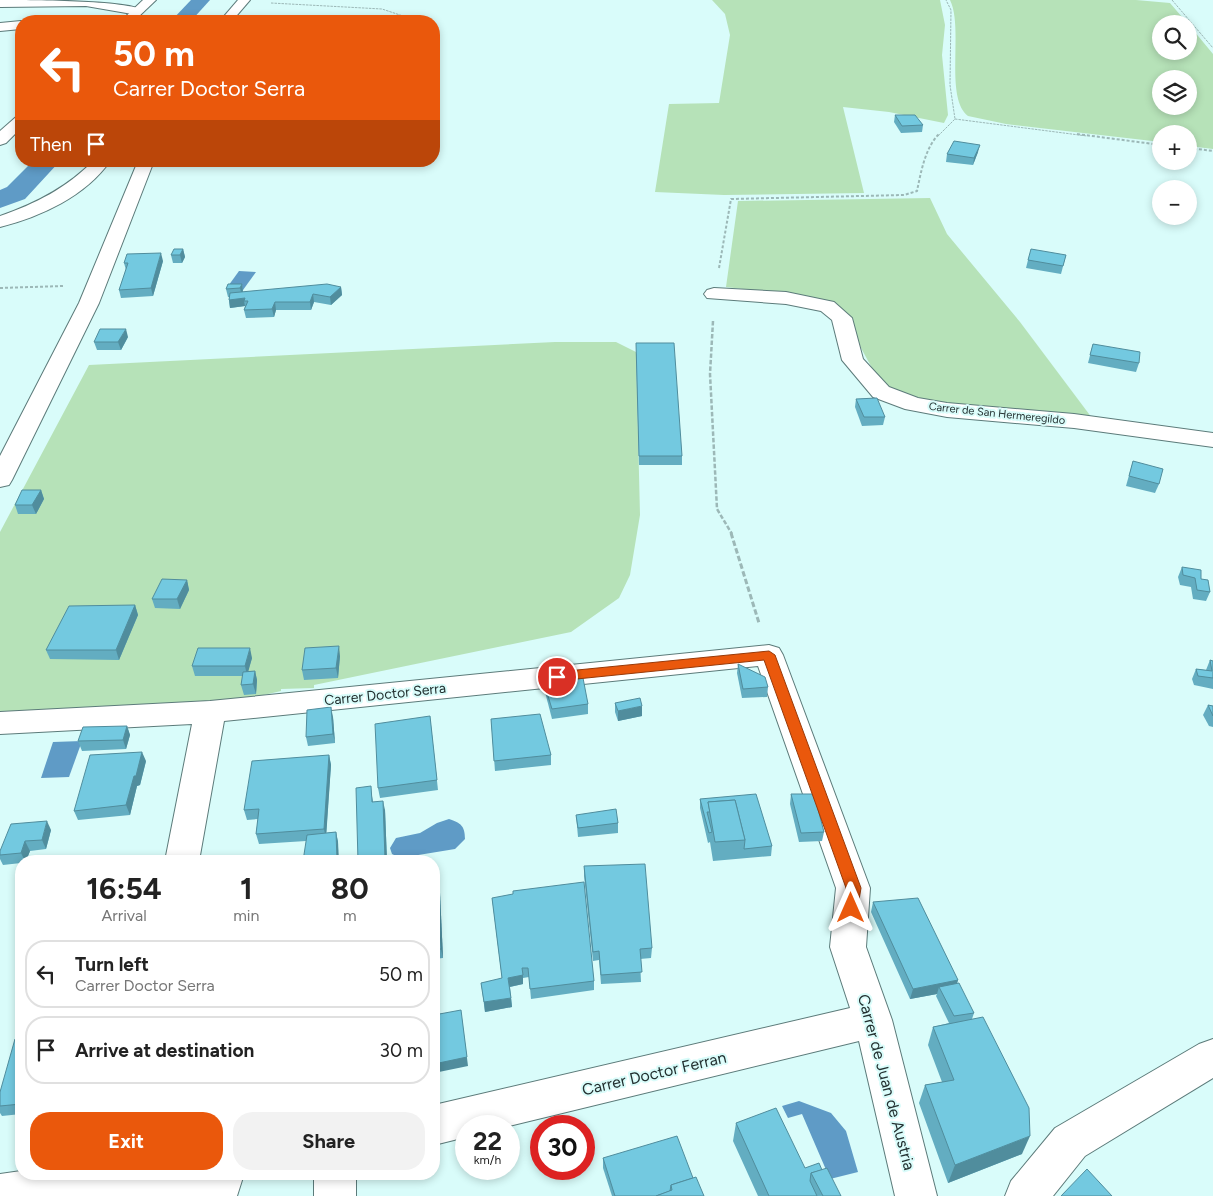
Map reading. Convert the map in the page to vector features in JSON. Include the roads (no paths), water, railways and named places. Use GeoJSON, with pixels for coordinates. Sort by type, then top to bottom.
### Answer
{"type":"FeatureCollection","features":[{"type":"Feature","properties":{"kind":"street"},"geometry":{"type":"LineString","coordinates":[[134,15],[150,0]]}},
{"type":"Feature","properties":{"kind":"street"},"geometry":{"type":"LineString","coordinates":[[231,15],[244,1]]}},
{"type":"Feature","properties":{"kind":"street"},"geometry":{"type":"LineString","coordinates":[[0,3],[86,2],[138,11]]}},
{"type":"Feature","properties":{"kind":"street"},"geometry":{"type":"LineString","coordinates":[[100,15],[138,11]]}},
{"type":"Feature","properties":{"kind":"street"},"geometry":{"type":"LineString","coordinates":[[0,27],[15,26]]}},
{"type":"Feature","properties":{"kind":"street"},"geometry":{"type":"LineString","coordinates":[[0,140],[15,126]]}},
{"type":"Feature","properties":{"kind":"street"},"geometry":{"type":"LineString","coordinates":[[0,222],[60,198],[75,188],[96,167]]}},
{"type":"Feature","properties":{"kind":"street"},"geometry":{"type":"LineString","coordinates":[[0,480],[96,285],[144,167]]}},
{"type":"Feature","properties":{"kind":"street","name":"Carrer de San Hermeregildo"},"geometry":{"type":"LineString","coordinates":[[714,294],[786,298],[826,306],[842,318],[846,342],[853,360],[880,392],[913,404],[947,410],[1074,421],[1213,440]]}},
{"type":"Feature","properties":{"kind":"street","name":"Carrer Doctor Serra"},"geometry":{"type":"LineString","coordinates":[[0,722],[210,712],[769,655]]}},
{"type":"Feature","properties":{"kind":"street","name":"Carrer de Juan de Austria"},"geometry":{"type":"LineString","coordinates":[[769,655],[853,888],[848,947],[874,1020],[916,1196]]}},
{"type":"Feature","properties":{"kind":"street"},"geometry":{"type":"LineString","coordinates":[[183,855],[210,712]]}},
{"type":"Feature","properties":{"kind":"street","name":"Carrer Doctor Ferran"},"geometry":{"type":"LineString","coordinates":[[440,1124],[874,1020]]}},
{"type":"Feature","properties":{"kind":"street"},"geometry":{"type":"LineString","coordinates":[[1026,1196],[1070,1142],[1213,1057]]}},
{"type":"Feature","properties":{"kind":"street"},"geometry":{"type":"LineString","coordinates":[[0,1195],[107,1180]]}},
{"type":"Feature","properties":{"kind":"street"},"geometry":{"type":"LineString","coordinates":[[216,1196],[221,1180]]}},
{"type":"Feature","properties":{"kind":"street"},"geometry":{"type":"LineString","coordinates":[[335,1180],[335,1196]]}},
{"type":"Feature","properties":{"kind":"water"},"geometry":{"type":"Polygon","coordinates":[[[239,271],[256,272],[243,290],[226,289],[239,271]]]}},
{"type":"Feature","properties":{"kind":"water"},"geometry":{"type":"Polygon","coordinates":[[[82,741],[69,777],[41,778],[53,742],[82,741]]]}},
{"type":"Feature","properties":{"kind":"water"},"geometry":{"type":"Polygon","coordinates":[[[449,819],[457,822],[463,828],[465,839],[455,849],[418,855],[392,854],[390,848],[396,838],[420,833],[437,823],[449,819]]]}},
{"type":"Feature","properties":{"kind":"water"},"geometry":{"type":"Polygon","coordinates":[[[799,1101],[831,1113],[846,1131],[858,1172],[830,1179],[802,1114],[788,1118],[782,1106],[799,1101]]]}},
{"type":"Feature","properties":{"kind":"waterway"},"geometry":{"type":"LineString","coordinates":[[187,15],[201,0]]}},
{"type":"Feature","properties":{"kind":"waterway"},"geometry":{"type":"LineString","coordinates":[[0,200],[16,193],[42,167]]}}]}
